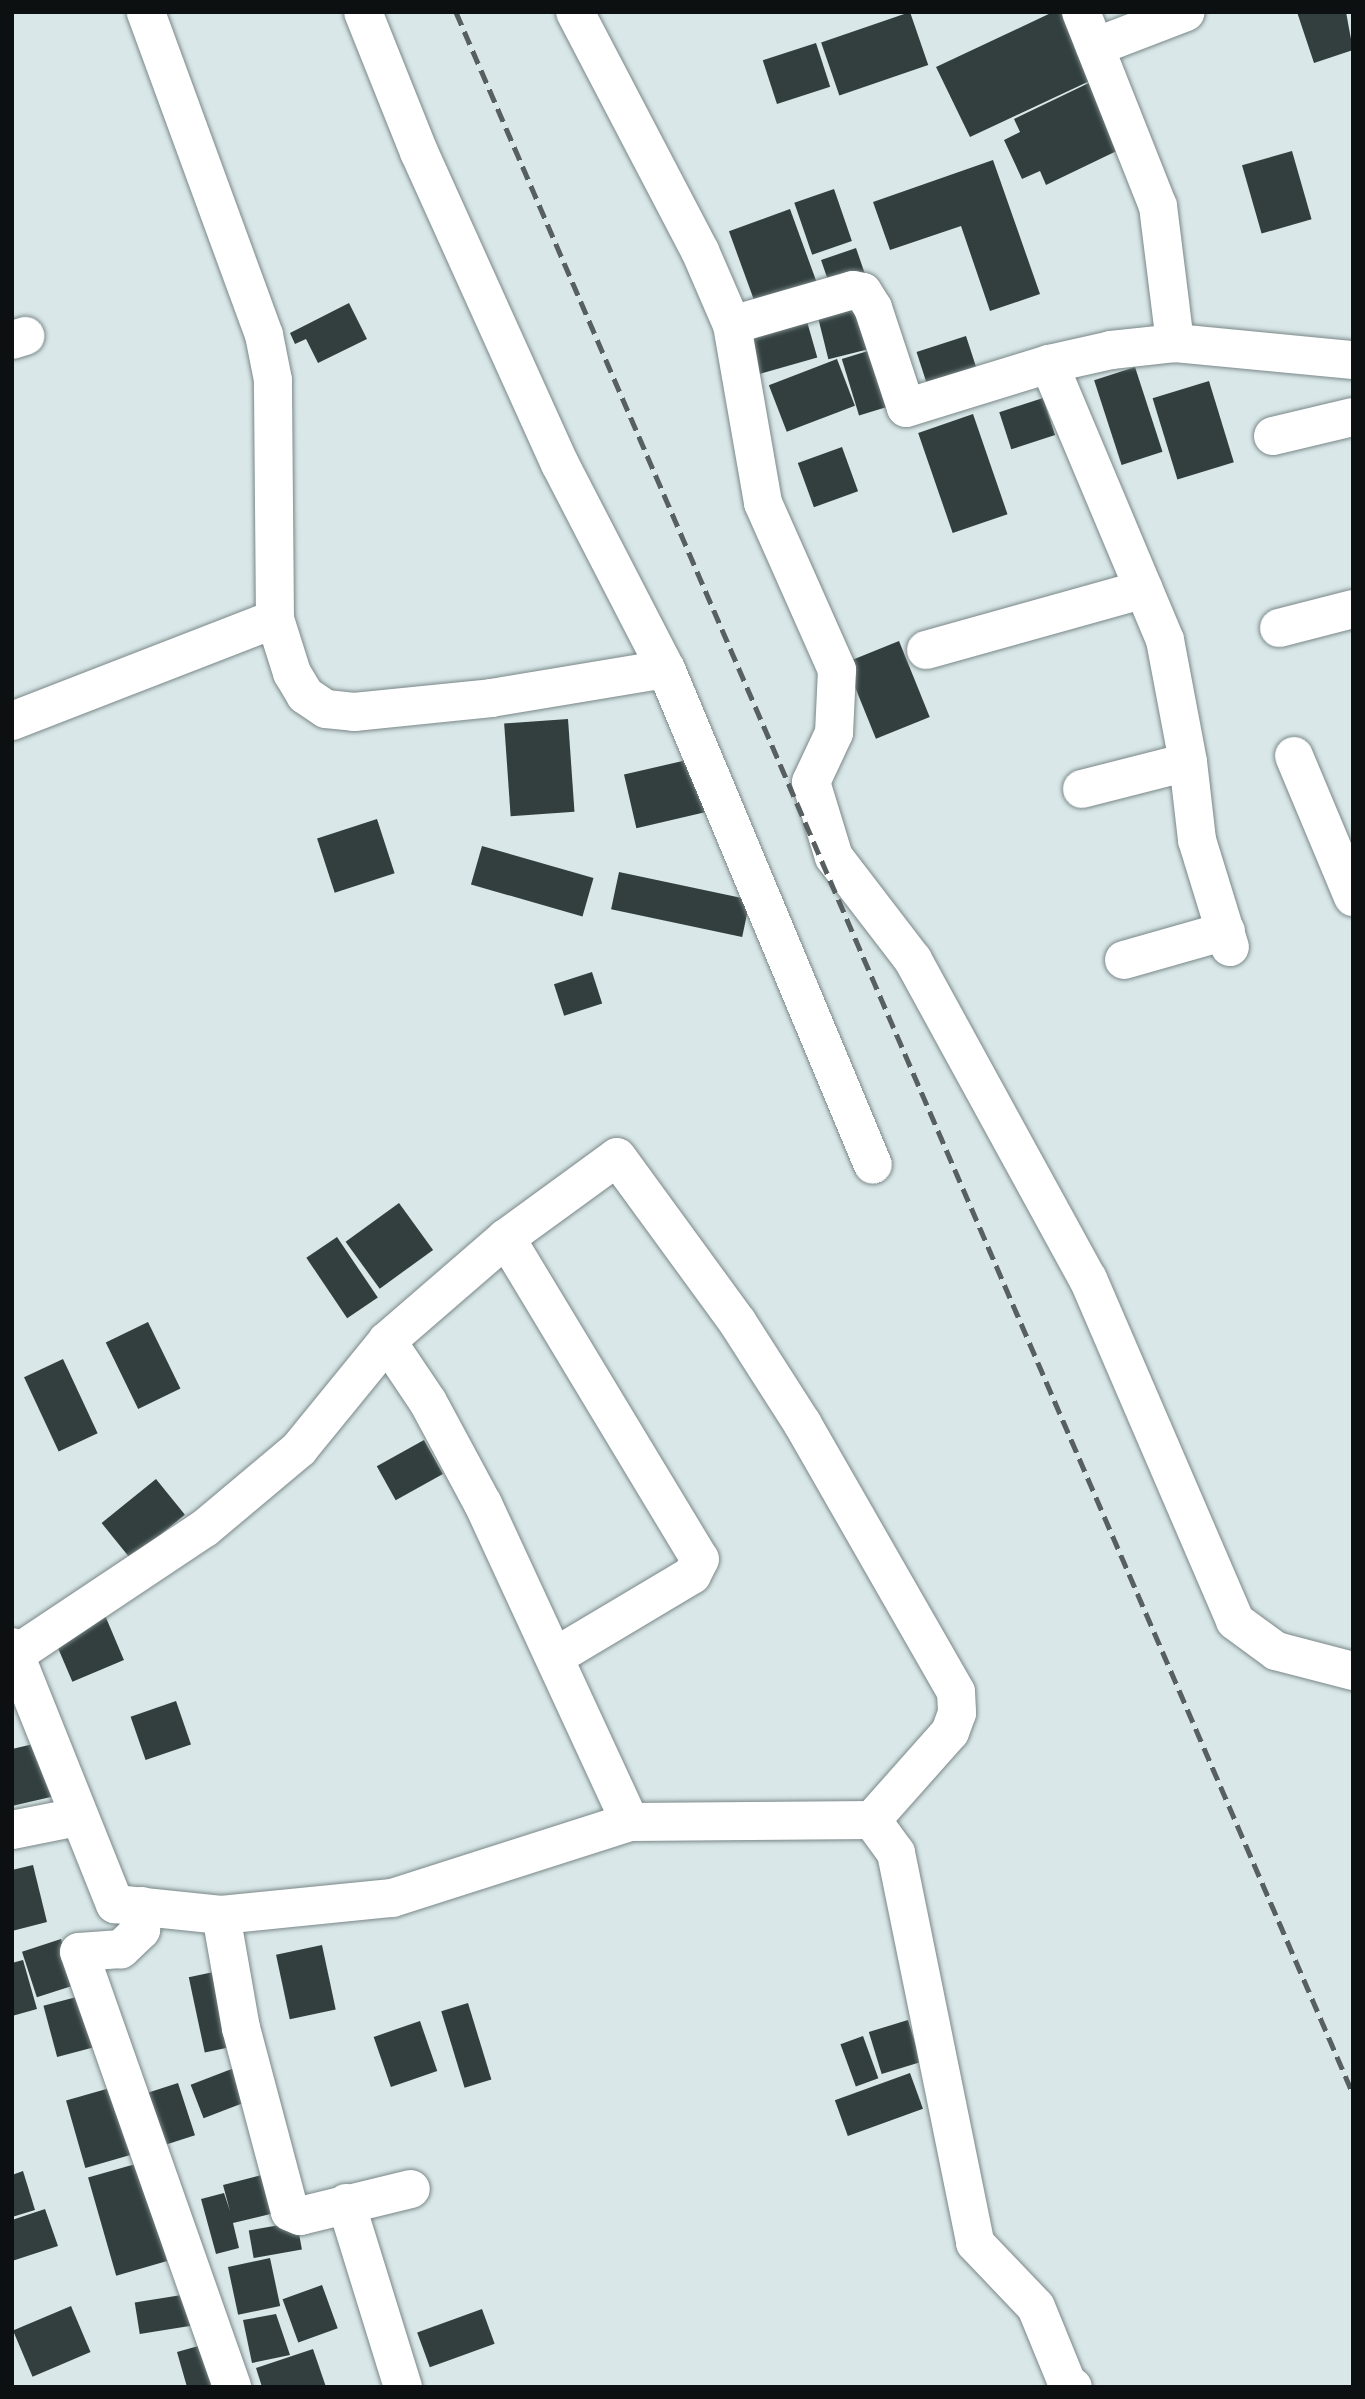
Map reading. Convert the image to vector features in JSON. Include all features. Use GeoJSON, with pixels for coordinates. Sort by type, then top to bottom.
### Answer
{"type":"FeatureCollection","features":[{"type":"Feature","properties":{"kind":"street"},"geometry":{"type":"LineString","coordinates":[[146,12],[264,335],[273,380],[275,620],[292,673],[305,695],[326,709],[354,712],[491,698],[666,669]]}},
{"type":"Feature","properties":{"kind":"street"},"geometry":{"type":"LineString","coordinates":[[363,12],[419,152],[560,464],[666,669],[873,1165]]}},
{"type":"Feature","properties":{"kind":"street"},"geometry":{"type":"LineString","coordinates":[[575,12],[700,251],[732,325],[763,503],[837,670],[834,733],[811,782],[834,857],[913,960],[1088,1279],[1235,1621],[1276,1651],[1353,1671]]}},
{"type":"Feature","properties":{"kind":"street"},"geometry":{"type":"LineString","coordinates":[[1082,12],[1158,206],[1175,343]]}},
{"type":"Feature","properties":{"kind":"street"},"geometry":{"type":"LineString","coordinates":[[1095,47],[1186,12]]}},
{"type":"Feature","properties":{"kind":"street"},"geometry":{"type":"LineString","coordinates":[[732,325],[853,290],[863,292],[873,307],[906,408],[1049,364],[1111,350],[1175,343],[1353,360]]}},
{"type":"Feature","properties":{"kind":"street"},"geometry":{"type":"LineString","coordinates":[[1049,364],[1166,640],[1188,762],[1197,839],[1228,939],[1125,960]]}},
{"type":"Feature","properties":{"kind":"street"},"geometry":{"type":"LineString","coordinates":[[1273,436],[1353,417]]}},
{"type":"Feature","properties":{"kind":"street"},"geometry":{"type":"LineString","coordinates":[[926,650],[1144,589]]}},
{"type":"Feature","properties":{"kind":"street"},"geometry":{"type":"LineString","coordinates":[[1279,628],[1353,609]]}},
{"type":"Feature","properties":{"kind":"street"},"geometry":{"type":"LineString","coordinates":[[12,721],[275,620]]}},
{"type":"Feature","properties":{"kind":"street"},"geometry":{"type":"LineString","coordinates":[[1294,757],[1353,897]]}},
{"type":"Feature","properties":{"kind":"street"},"geometry":{"type":"LineString","coordinates":[[1082,789],[1188,762]]}},
{"type":"Feature","properties":{"kind":"street"},"geometry":{"type":"LineString","coordinates":[[612,1158],[622,1160],[802,1423],[956,1692],[957,1713],[950,1732],[872,1820],[643,1822],[392,1898],[221,1914],[115,1904],[77,1817],[14,1650],[205,1528],[289,1458],[387,1341],[506,1238],[612,1158]]}},
{"type":"Feature","properties":{"kind":"street"},"geometry":{"type":"LineString","coordinates":[[506,1238],[700,1559],[692,1575],[556,1656]]}},
{"type":"Feature","properties":{"kind":"street"},"geometry":{"type":"LineString","coordinates":[[387,1341],[428,1402],[477,1493],[556,1656],[643,1822]]}},
{"type":"Feature","properties":{"kind":"street"},"geometry":{"type":"LineString","coordinates":[[629,1764],[643,1822]]}},
{"type":"Feature","properties":{"kind":"street"},"geometry":{"type":"LineString","coordinates":[[12,1830],[77,1817]]}},
{"type":"Feature","properties":{"kind":"street"},"geometry":{"type":"LineString","coordinates":[[872,1820],[896,1853],[975,2243],[1036,2307],[1067,2383],[1073,2387]]}},
{"type":"Feature","properties":{"kind":"street"},"geometry":{"type":"LineString","coordinates":[[142,1906],[141,1930],[121,1949],[79,1952],[232,2387]]}},
{"type":"Feature","properties":{"kind":"street"},"geometry":{"type":"LineString","coordinates":[[221,1914],[241,2028],[288,2207],[300,2216],[411,2189]]}},
{"type":"Feature","properties":{"kind":"street"},"geometry":{"type":"LineString","coordinates":[[346,2203],[403,2387]]}},
{"type":"Feature","properties":{"kind":"building"},"geometry":{"type":"Polygon","coordinates":[[[910,12],[928,65],[839,96],[821,43],[910,12]]]}},
{"type":"Feature","properties":{"kind":"building"},"geometry":{"type":"Polygon","coordinates":[[[1053,12],[1064,12],[1096,78],[970,137],[936,67],[1053,12]]]}},
{"type":"Feature","properties":{"kind":"building"},"geometry":{"type":"Polygon","coordinates":[[[1297,12],[1346,12],[1353,50],[1314,63],[1297,12]]]}},
{"type":"Feature","properties":{"kind":"building"},"geometry":{"type":"Polygon","coordinates":[[[816,43],[830,87],[777,104],[763,60],[816,43]]]}},
{"type":"Feature","properties":{"kind":"building"},"geometry":{"type":"Polygon","coordinates":[[[1095,80],[1127,146],[1046,185],[1040,171],[1022,179],[1004,140],[1020,132],[1014,119],[1095,80]]]}},
{"type":"Feature","properties":{"kind":"building"},"geometry":{"type":"Polygon","coordinates":[[[1292,151],[1312,219],[1262,234],[1242,165],[1292,151]]]}},
{"type":"Feature","properties":{"kind":"building"},"geometry":{"type":"Polygon","coordinates":[[[993,160],[1040,294],[990,311],[961,226],[890,250],[873,202],[993,160]]]}},
{"type":"Feature","properties":{"kind":"building"},"geometry":{"type":"Polygon","coordinates":[[[834,189],[852,241],[812,255],[794,203],[834,189]]]}},
{"type":"Feature","properties":{"kind":"building"},"geometry":{"type":"Polygon","coordinates":[[[790,209],[818,285],[757,307],[729,231],[790,209]]]}},
{"type":"Feature","properties":{"kind":"building"},"geometry":{"type":"Polygon","coordinates":[[[856,248],[866,277],[831,289],[821,260],[856,248]]]}},
{"type":"Feature","properties":{"kind":"building"},"geometry":{"type":"Polygon","coordinates":[[[859,300],[871,349],[828,359],[816,311],[859,300]]]}},
{"type":"Feature","properties":{"kind":"building"},"geometry":{"type":"Polygon","coordinates":[[[349,303],[367,339],[318,363],[306,339],[295,344],[290,333],[349,303]]]}},
{"type":"Feature","properties":{"kind":"building"},"geometry":{"type":"Polygon","coordinates":[[[806,318],[817,357],[759,374],[747,335],[806,318]]]}},
{"type":"Feature","properties":{"kind":"building"},"geometry":{"type":"Polygon","coordinates":[[[966,336],[980,378],[930,394],[917,352],[966,336]]]}},
{"type":"Feature","properties":{"kind":"building"},"geometry":{"type":"Polygon","coordinates":[[[881,347],[898,403],[859,415],[842,359],[881,347]]]}},
{"type":"Feature","properties":{"kind":"building"},"geometry":{"type":"Polygon","coordinates":[[[837,359],[855,406],[787,432],[769,385],[837,359]]]}},
{"type":"Feature","properties":{"kind":"building"},"geometry":{"type":"Polygon","coordinates":[[[1135,367],[1163,452],[1122,465],[1094,380],[1135,367]]]}},
{"type":"Feature","properties":{"kind":"building"},"geometry":{"type":"Polygon","coordinates":[[[1209,381],[1234,462],[1177,480],[1153,398],[1209,381]]]}},
{"type":"Feature","properties":{"kind":"building"},"geometry":{"type":"Polygon","coordinates":[[[1043,398],[1055,435],[1011,449],[999,412],[1043,398]]]}},
{"type":"Feature","properties":{"kind":"building"},"geometry":{"type":"Polygon","coordinates":[[[973,414],[1008,514],[953,533],[918,433],[973,414]]]}},
{"type":"Feature","properties":{"kind":"building"},"geometry":{"type":"Polygon","coordinates":[[[842,447],[858,491],[814,507],[798,463],[842,447]]]}},
{"type":"Feature","properties":{"kind":"building"},"geometry":{"type":"Polygon","coordinates":[[[899,641],[930,717],[876,739],[845,663],[899,641]]]}},
{"type":"Feature","properties":{"kind":"building"},"geometry":{"type":"Polygon","coordinates":[[[568,719],[574,812],[511,816],[504,723],[568,719]]]}},
{"type":"Feature","properties":{"kind":"building"},"geometry":{"type":"Polygon","coordinates":[[[700,757],[712,811],[636,828],[624,775],[700,757]]]}},
{"type":"Feature","properties":{"kind":"building"},"geometry":{"type":"Polygon","coordinates":[[[377,819],[395,873],[335,893],[317,838],[377,819]]]}},
{"type":"Feature","properties":{"kind":"building"},"geometry":{"type":"Polygon","coordinates":[[[482,846],[594,878],[582,916],[471,884],[482,846]]]}},
{"type":"Feature","properties":{"kind":"building"},"geometry":{"type":"Polygon","coordinates":[[[619,872],[750,900],[742,937],[611,909],[619,872]]]}},
{"type":"Feature","properties":{"kind":"building"},"geometry":{"type":"Polygon","coordinates":[[[592,972],[602,1003],[564,1016],[554,984],[592,972]]]}},
{"type":"Feature","properties":{"kind":"building"},"geometry":{"type":"Polygon","coordinates":[[[399,1203],[433,1250],[380,1289],[346,1242],[399,1203]]]}},
{"type":"Feature","properties":{"kind":"building"},"geometry":{"type":"Polygon","coordinates":[[[337,1237],[378,1298],[347,1318],[306,1258],[337,1237]]]}},
{"type":"Feature","properties":{"kind":"building"},"geometry":{"type":"Polygon","coordinates":[[[148,1322],[180,1389],[138,1409],[106,1343],[148,1322]]]}},
{"type":"Feature","properties":{"kind":"building"},"geometry":{"type":"Polygon","coordinates":[[[63,1359],[98,1433],[59,1451],[24,1377],[63,1359]]]}},
{"type":"Feature","properties":{"kind":"building"},"geometry":{"type":"Polygon","coordinates":[[[424,1440],[443,1474],[396,1500],[377,1466],[424,1440]]]}},
{"type":"Feature","properties":{"kind":"building"},"geometry":{"type":"Polygon","coordinates":[[[156,1479],[185,1515],[131,1559],[102,1523],[156,1479]]]}},
{"type":"Feature","properties":{"kind":"building"},"geometry":{"type":"Polygon","coordinates":[[[104,1613],[124,1660],[72,1682],[52,1635],[104,1613]]]}},
{"type":"Feature","properties":{"kind":"building"},"geometry":{"type":"Polygon","coordinates":[[[176,1701],[191,1744],[146,1760],[131,1717],[176,1701]]]}},
{"type":"Feature","properties":{"kind":"building"},"geometry":{"type":"Polygon","coordinates":[[[42,1742],[55,1796],[12,1806],[12,1749],[42,1742]]]}},
{"type":"Feature","properties":{"kind":"building"},"geometry":{"type":"Polygon","coordinates":[[[33,1865],[47,1922],[12,1931],[12,1870],[33,1865]]]}},
{"type":"Feature","properties":{"kind":"building"},"geometry":{"type":"Polygon","coordinates":[[[61,1939],[76,1985],[37,1997],[22,1952],[61,1939]]]}},
{"type":"Feature","properties":{"kind":"building"},"geometry":{"type":"Polygon","coordinates":[[[322,1945],[336,2010],[290,2019],[276,1955],[322,1945]]]}},
{"type":"Feature","properties":{"kind":"building"},"geometry":{"type":"Polygon","coordinates":[[[23,1960],[37,2009],[12,2016],[12,1963],[23,1960]]]}},
{"type":"Feature","properties":{"kind":"building"},"geometry":{"type":"Polygon","coordinates":[[[223,1970],[239,2045],[205,2053],[189,1977],[223,1970]]]}},
{"type":"Feature","properties":{"kind":"building"},"geometry":{"type":"Polygon","coordinates":[[[84,1995],[98,2046],[57,2057],[43,2006],[84,1995]]]}},
{"type":"Feature","properties":{"kind":"building"},"geometry":{"type":"Polygon","coordinates":[[[468,2003],[491,2080],[465,2088],[441,2011],[468,2003]]]}},
{"type":"Feature","properties":{"kind":"building"},"geometry":{"type":"Polygon","coordinates":[[[908,2020],[921,2062],[882,2074],[869,2032],[908,2020]]]}},
{"type":"Feature","properties":{"kind":"building"},"geometry":{"type":"Polygon","coordinates":[[[420,2021],[437,2071],[391,2087],[374,2037],[420,2021]]]}},
{"type":"Feature","properties":{"kind":"building"},"geometry":{"type":"Polygon","coordinates":[[[863,2036],[878,2078],[856,2086],[840,2044],[863,2036]]]}},
{"type":"Feature","properties":{"kind":"building"},"geometry":{"type":"Polygon","coordinates":[[[242,2065],[255,2099],[204,2118],[191,2085],[242,2065]]]}},
{"type":"Feature","properties":{"kind":"building"},"geometry":{"type":"Polygon","coordinates":[[[910,2073],[923,2109],[848,2136],[835,2100],[910,2073]]]}},
{"type":"Feature","properties":{"kind":"building"},"geometry":{"type":"Polygon","coordinates":[[[178,2083],[195,2135],[162,2146],[145,2094],[178,2083]]]}},
{"type":"Feature","properties":{"kind":"building"},"geometry":{"type":"Polygon","coordinates":[[[117,2086],[136,2153],[85,2168],[66,2101],[117,2086]]]}},
{"type":"Feature","properties":{"kind":"building"},"geometry":{"type":"Polygon","coordinates":[[[139,2163],[167,2261],[116,2276],[88,2178],[139,2163]]]}},
{"type":"Feature","properties":{"kind":"building"},"geometry":{"type":"Polygon","coordinates":[[[23,2171],[35,2210],[12,2217],[12,2175],[23,2171]]]}},
{"type":"Feature","properties":{"kind":"building"},"geometry":{"type":"Polygon","coordinates":[[[277,2171],[287,2210],[233,2223],[239,2248],[216,2254],[201,2199],[224,2193],[230,2211],[223,2185],[277,2171]]]}},
{"type":"Feature","properties":{"kind":"building"},"geometry":{"type":"Polygon","coordinates":[[[45,2209],[58,2246],[12,2261],[12,2220],[45,2209]]]}},
{"type":"Feature","properties":{"kind":"building"},"geometry":{"type":"Polygon","coordinates":[[[297,2222],[302,2250],[254,2258],[249,2231],[297,2222]]]}},
{"type":"Feature","properties":{"kind":"building"},"geometry":{"type":"Polygon","coordinates":[[[270,2258],[280,2306],[238,2315],[228,2267],[270,2258]]]}},
{"type":"Feature","properties":{"kind":"building"},"geometry":{"type":"Polygon","coordinates":[[[322,2285],[338,2328],[298,2343],[283,2299],[322,2285]]]}},
{"type":"Feature","properties":{"kind":"building"},"geometry":{"type":"Polygon","coordinates":[[[194,2293],[199,2325],[140,2334],[135,2302],[194,2293]]]}},
{"type":"Feature","properties":{"kind":"building"},"geometry":{"type":"Polygon","coordinates":[[[71,2306],[91,2352],[33,2377],[13,2331],[71,2306]]]}},
{"type":"Feature","properties":{"kind":"building"},"geometry":{"type":"Polygon","coordinates":[[[482,2309],[495,2344],[430,2367],[417,2333],[482,2309]]]}},
{"type":"Feature","properties":{"kind":"building"},"geometry":{"type":"Polygon","coordinates":[[[276,2314],[290,2355],[252,2363],[243,2320],[276,2314]]]}},
{"type":"Feature","properties":{"kind":"building"},"geometry":{"type":"Polygon","coordinates":[[[209,2343],[220,2384],[187,2387],[177,2352],[209,2343]]]}},
{"type":"Feature","properties":{"kind":"building"},"geometry":{"type":"Polygon","coordinates":[[[313,2349],[326,2387],[262,2387],[256,2368],[313,2349]]]}},
{"type":"Feature","properties":{"kind":"railway"},"geometry":{"type":"LineString","coordinates":[[456,12],[1353,2094]]}}]}
